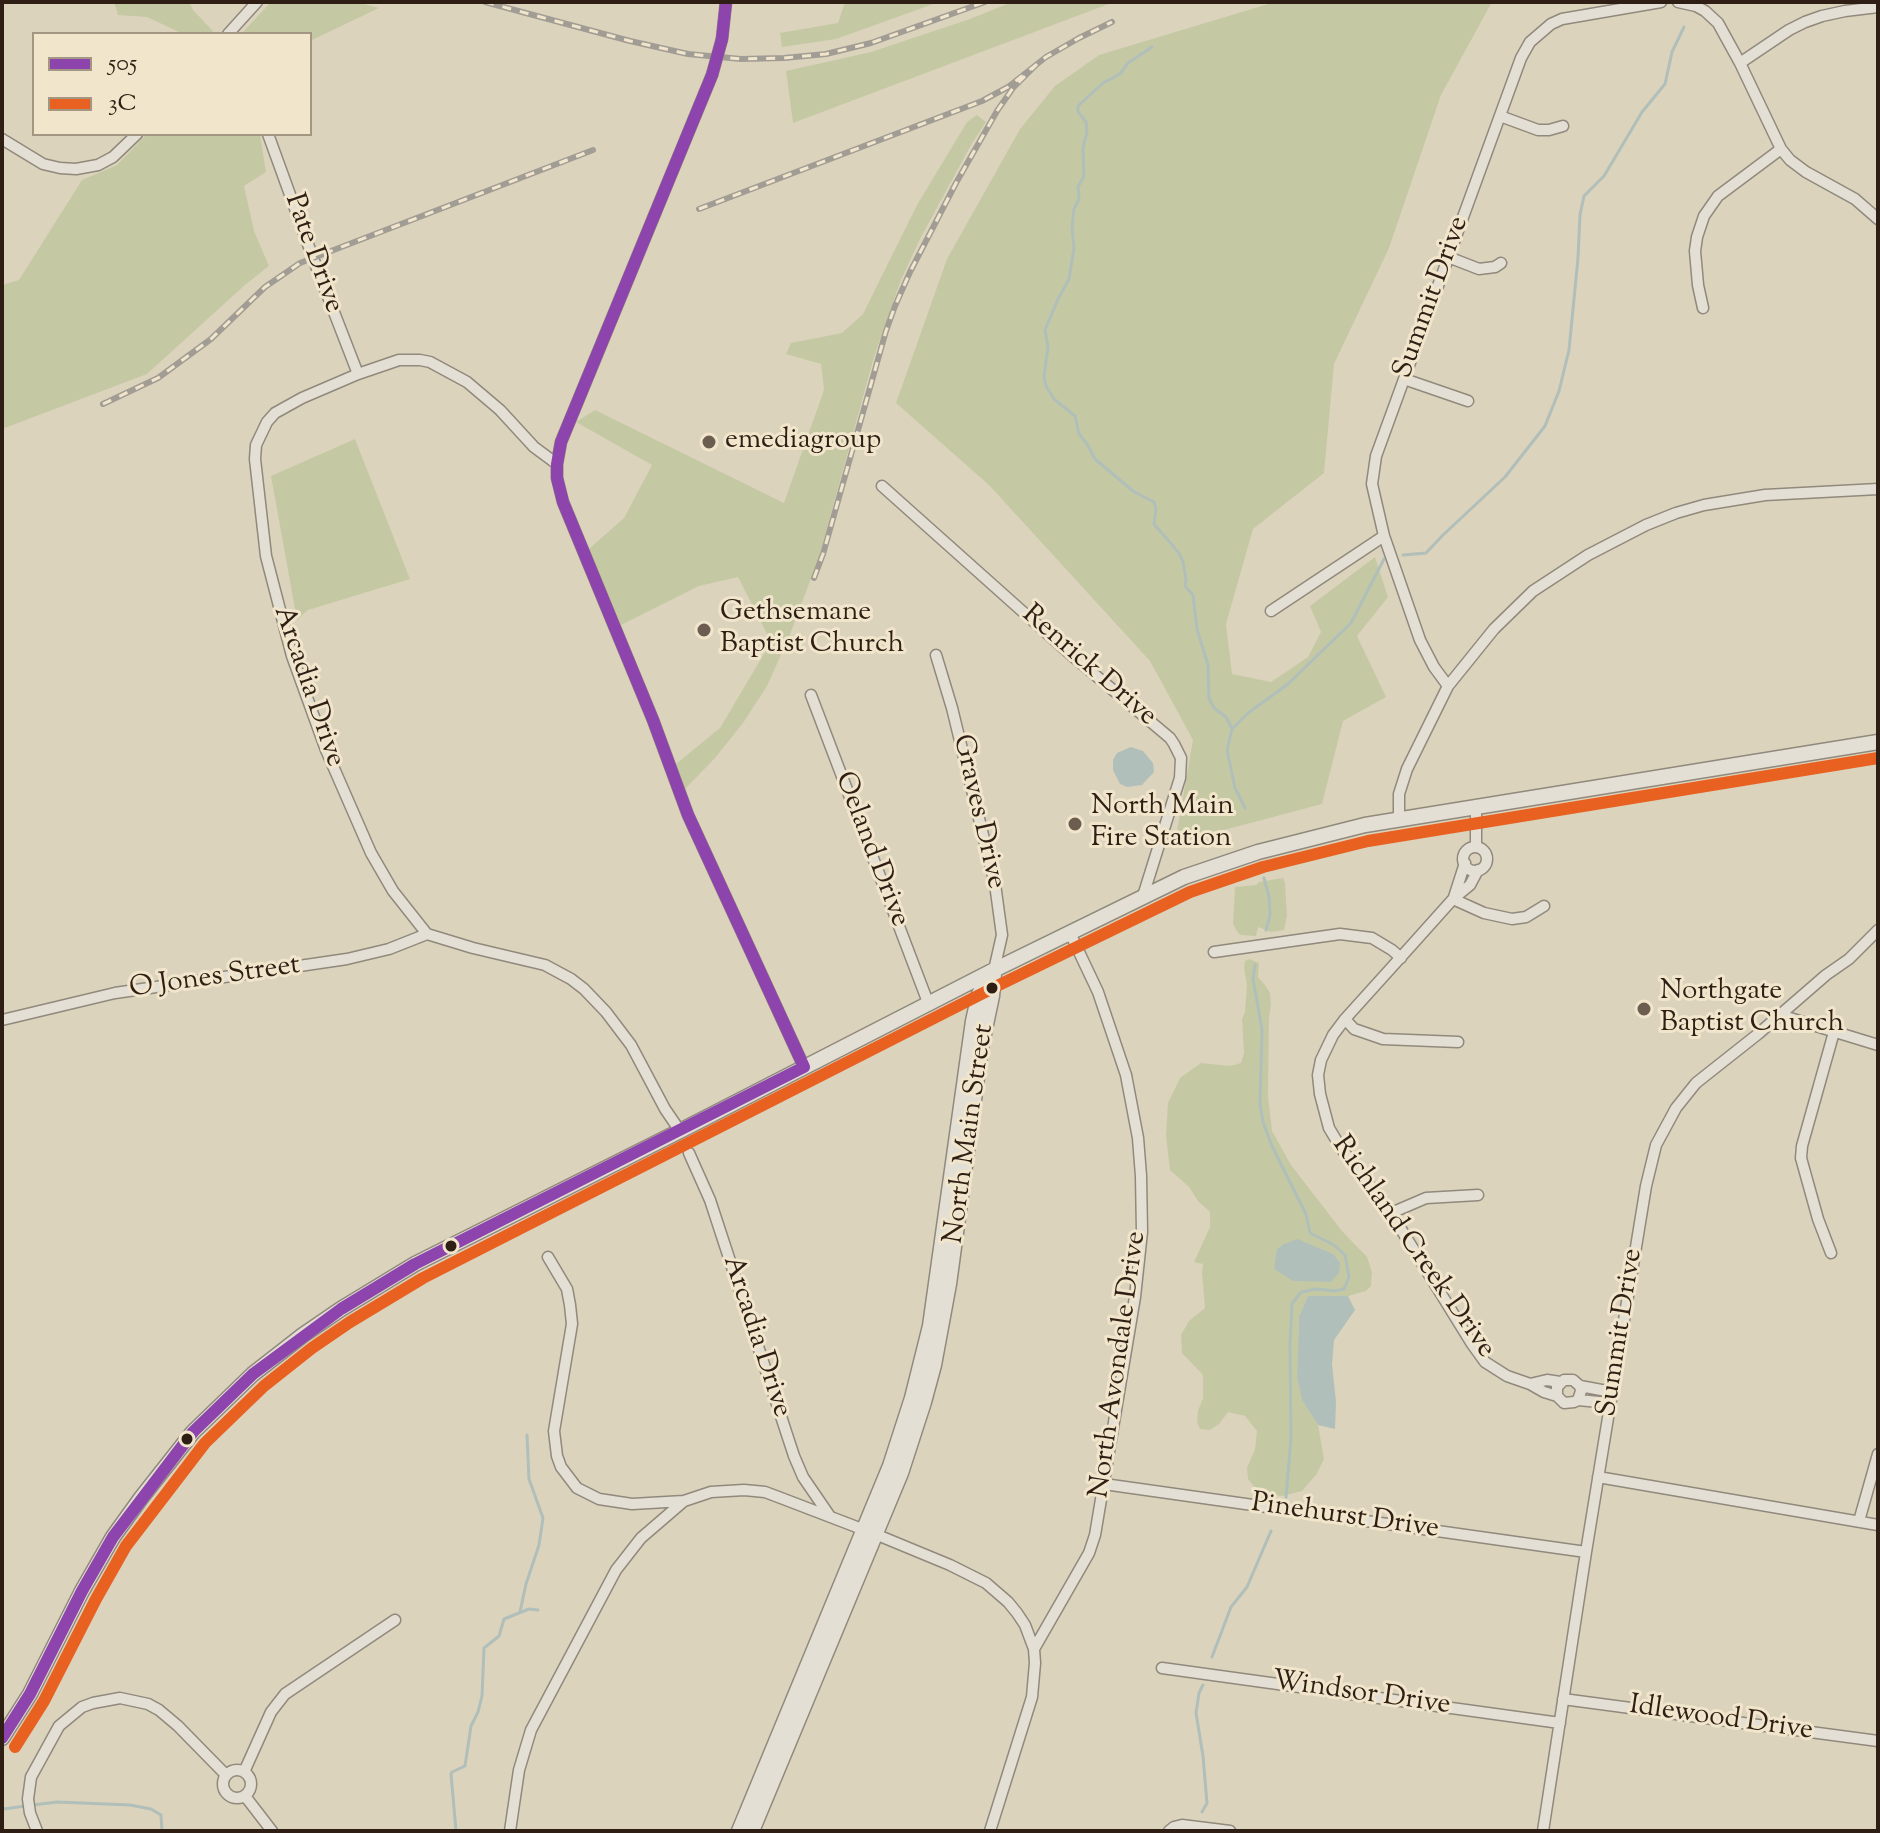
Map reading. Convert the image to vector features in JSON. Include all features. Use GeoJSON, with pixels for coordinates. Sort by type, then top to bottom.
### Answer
{"type":"FeatureCollection","features":[{"type":"Feature","properties":{"kind":"street"},"geometry":{"type":"LineString","coordinates":[[230,32],[257,2]]}},
{"type":"Feature","properties":{"kind":"street"},"geometry":{"type":"LineString","coordinates":[[726,2],[722,39],[712,75],[561,442],[557,478],[563,502],[653,720],[685,807],[804,1067]]}},
{"type":"Feature","properties":{"kind":"street","name":"Summit Drive"},"geometry":{"type":"LineString","coordinates":[[1448,686],[1420,640],[1384,536],[1372,484],[1376,456],[1521,58],[1530,42],[1551,24],[1579,15],[1661,2]]}},
{"type":"Feature","properties":{"kind":"street"},"geometry":{"type":"LineString","coordinates":[[1678,2],[1696,6],[1718,23],[1781,149],[1790,160],[1855,199],[1878,219]]}},
{"type":"Feature","properties":{"kind":"street"},"geometry":{"type":"LineString","coordinates":[[1740,63],[1805,22],[1845,11],[1878,7]]}},
{"type":"Feature","properties":{"kind":"street"},"geometry":{"type":"LineString","coordinates":[[1500,116],[1538,130],[1563,126]]}},
{"type":"Feature","properties":{"kind":"street"},"geometry":{"type":"LineString","coordinates":[[2,139],[43,164],[76,169],[98,165],[113,157],[135,136]]}},
{"type":"Feature","properties":{"kind":"street","name":"Pate Drive"},"geometry":{"type":"LineString","coordinates":[[269,136],[358,374]]}},
{"type":"Feature","properties":{"kind":"street"},"geometry":{"type":"LineString","coordinates":[[1703,308],[1695,251],[1704,216],[1718,196],[1781,149]]}},
{"type":"Feature","properties":{"kind":"street"},"geometry":{"type":"LineString","coordinates":[[1448,257],[1479,269],[1501,263]]}},
{"type":"Feature","properties":{"kind":"street","name":"Arcadia Drive"},"geometry":{"type":"LineString","coordinates":[[427,934],[380,870],[301,684],[277,606],[266,556],[256,481],[256,445],[267,422],[287,405],[399,360],[420,360],[430,362],[473,386],[534,447],[557,464]]}},
{"type":"Feature","properties":{"kind":"street"},"geometry":{"type":"LineString","coordinates":[[1404,379],[1468,401]]}},
{"type":"Feature","properties":{"kind":"street","name":"Renrick Drive"},"geometry":{"type":"LineString","coordinates":[[882,486],[1174,744],[1181,758],[1180,778],[1143,896]]}},
{"type":"Feature","properties":{"kind":"street"},"geometry":{"type":"LineString","coordinates":[[1399,819],[1399,794],[1407,769],[1448,686],[1494,629],[1533,591],[1588,555],[1676,513],[1743,498],[1878,489]]}},
{"type":"Feature","properties":{"kind":"street"},"geometry":{"type":"LineString","coordinates":[[1271,611],[1384,536]]}},
{"type":"Feature","properties":{"kind":"street","name":"Graves Drive"},"geometry":{"type":"LineString","coordinates":[[936,655],[995,884],[1002,935],[994,970]]}},
{"type":"Feature","properties":{"kind":"street","name":"Oeland Drive"},"geometry":{"type":"LineString","coordinates":[[811,695],[929,1005]]}},
{"type":"Feature","properties":{"kind":"street"},"geometry":{"type":"LineString","coordinates":[[2,1738],[30,1694],[113,1537],[193,1432],[253,1374],[341,1309],[415,1264],[1184,877],[1258,852],[1399,819],[1878,742]]}},
{"type":"Feature","properties":{"kind":"street"},"geometry":{"type":"LineString","coordinates":[[1465,863],[1469,869],[1478,870],[1487,860],[1485,853],[1476,847],[1476,807]]}},
{"type":"Feature","properties":{"kind":"street","name":"Richland Creek Drive"},"geometry":{"type":"LineString","coordinates":[[1453,899],[1466,852],[1476,847]]}},
{"type":"Feature","properties":{"kind":"street","name":"Richland Creek Drive"},"geometry":{"type":"LineString","coordinates":[[1478,870],[1470,885],[1453,899],[1333,1035],[1321,1060],[1318,1075],[1320,1094],[1329,1128],[1341,1148],[1391,1213],[1485,1362],[1507,1376],[1569,1404],[1578,1400],[1611,1398]]}},
{"type":"Feature","properties":{"kind":"street"},"geometry":{"type":"LineString","coordinates":[[1453,899],[1484,913],[1512,919],[1526,917],[1544,906]]}},
{"type":"Feature","properties":{"kind":"street","name":"Summit Drive"},"geometry":{"type":"LineString","coordinates":[[1543,1831],[1611,1398],[1646,1186],[1656,1145],[1676,1108],[1696,1083],[1864,946],[1878,930]]}},
{"type":"Feature","properties":{"kind":"street","name":"North Avondale Drive"},"geometry":{"type":"LineString","coordinates":[[1034,1649],[1089,1553],[1095,1535],[1135,1297],[1142,1232],[1141,1176],[1133,1109],[1118,1049],[1098,992],[1070,933]]}},
{"type":"Feature","properties":{"kind":"street"},"geometry":{"type":"LineString","coordinates":[[427,934],[545,965],[584,989],[631,1045],[680,1131]]}},
{"type":"Feature","properties":{"kind":"street","name":"O Jones Street"},"geometry":{"type":"LineString","coordinates":[[2,1020],[115,993],[360,956],[427,934]]}},
{"type":"Feature","properties":{"kind":"street"},"geometry":{"type":"LineString","coordinates":[[1214,952],[1340,934],[1372,938],[1401,958]]}},
{"type":"Feature","properties":{"kind":"street","name":"North Main Street"},"geometry":{"type":"LineString","coordinates":[[752,1831],[870,1532],[912,1398],[943,1284],[973,1021],[979,994],[994,970]]}},
{"type":"Feature","properties":{"kind":"street"},"geometry":{"type":"LineString","coordinates":[[1780,1015],[1878,1045]]}},
{"type":"Feature","properties":{"kind":"street"},"geometry":{"type":"LineString","coordinates":[[1345,1019],[1354,1029],[1383,1039],[1458,1042]]}},
{"type":"Feature","properties":{"kind":"street"},"geometry":{"type":"LineString","coordinates":[[1831,1253],[1801,1158],[1834,1032]]}},
{"type":"Feature","properties":{"kind":"street","name":"Arcadia Drive"},"geometry":{"type":"LineString","coordinates":[[689,1153],[710,1200],[794,1456],[803,1477],[830,1516]]}},
{"type":"Feature","properties":{"kind":"street"},"geometry":{"type":"LineString","coordinates":[[1391,1213],[1426,1198],[1478,1195]]}},
{"type":"Feature","properties":{"kind":"street"},"geometry":{"type":"LineString","coordinates":[[548,1257],[567,1289],[572,1324],[554,1431],[557,1456],[567,1478],[577,1488],[599,1499],[632,1504],[684,1501],[711,1492],[754,1491],[781,1498],[870,1532],[986,1583],[1017,1613],[1034,1649],[1034,1681],[1029,1709],[990,1831]]}},
{"type":"Feature","properties":{"kind":"street","name":"Richland Creek Drive"},"geometry":{"type":"LineString","coordinates":[[1530,1384],[1547,1380],[1573,1380],[1580,1386],[1611,1398]]}},
{"type":"Feature","properties":{"kind":"street"},"geometry":{"type":"LineString","coordinates":[[1557,1396],[1560,1382]]}},
{"type":"Feature","properties":{"kind":"street"},"geometry":{"type":"LineString","coordinates":[[1578,1400],[1580,1386]]}},
{"type":"Feature","properties":{"kind":"street"},"geometry":{"type":"LineString","coordinates":[[1859,1521],[1878,1454]]}},
{"type":"Feature","properties":{"kind":"street"},"geometry":{"type":"LineString","coordinates":[[1598,1477],[1878,1525]]}},
{"type":"Feature","properties":{"kind":"street","name":"Pinehurst Drive"},"geometry":{"type":"LineString","coordinates":[[1104,1484],[1586,1552]]}},
{"type":"Feature","properties":{"kind":"street"},"geometry":{"type":"LineString","coordinates":[[510,1831],[519,1770],[539,1713],[616,1570],[641,1538],[684,1501]]}},
{"type":"Feature","properties":{"kind":"street","name":"North Main Street"},"geometry":{"type":"LineString","coordinates":[[739,1831],[870,1532]]}},
{"type":"Feature","properties":{"kind":"street"},"geometry":{"type":"LineString","coordinates":[[244,1772],[271,1712],[285,1694],[395,1620]]}},
{"type":"Feature","properties":{"kind":"street","name":"Windsor Drive"},"geometry":{"type":"LineString","coordinates":[[1162,1668],[1560,1723]]}},
{"type":"Feature","properties":{"kind":"street"},"geometry":{"type":"LineString","coordinates":[[37,1831],[28,1799],[31,1777],[59,1726],[82,1707],[106,1699],[137,1701],[159,1710],[226,1775]]}},
{"type":"Feature","properties":{"kind":"street","name":"Idlewood Drive"},"geometry":{"type":"LineString","coordinates":[[1563,1699],[1878,1741]]}},
{"type":"Feature","properties":{"kind":"street"},"geometry":{"type":"LineString","coordinates":[[234,1770],[244,1772],[251,1782],[250,1789],[245,1796],[232,1798],[225,1792],[222,1783],[226,1775],[234,1770]]}},
{"type":"Feature","properties":{"kind":"street"},"geometry":{"type":"LineString","coordinates":[[245,1796],[272,1831]]}},
{"type":"Feature","properties":{"kind":"street"},"geometry":{"type":"LineString","coordinates":[[1169,1831],[1182,1825],[1230,1831]]}},
{"type":"Feature","properties":{"kind":"green space"},"geometry":{"type":"Polygon","coordinates":[[[114,2],[189,2],[213,31],[179,32],[147,17],[118,15],[114,2]]]}},
{"type":"Feature","properties":{"kind":"green space"},"geometry":{"type":"Polygon","coordinates":[[[271,2],[356,2],[379,8],[312,40],[312,32],[243,32],[271,2]]]}},
{"type":"Feature","properties":{"kind":"green space"},"geometry":{"type":"Polygon","coordinates":[[[845,2],[939,2],[836,39],[782,47],[780,33],[838,23],[845,2]]]}},
{"type":"Feature","properties":{"kind":"green space"},"geometry":{"type":"Polygon","coordinates":[[[1012,2],[1114,2],[793,123],[786,71],[871,52],[1012,2]]]}},
{"type":"Feature","properties":{"kind":"green space"},"geometry":{"type":"Polygon","coordinates":[[[1275,2],[1492,2],[1441,95],[1389,248],[1334,364],[1324,473],[1253,529],[1226,624],[1232,674],[1271,682],[1308,657],[1321,632],[1310,606],[1375,557],[1388,597],[1357,636],[1386,697],[1343,721],[1322,804],[1175,843],[1193,740],[1150,661],[989,485],[896,403],[947,259],[1020,129],[1055,86],[1099,55],[1275,2]]]}},
{"type":"Feature","properties":{"kind":"green space"},"geometry":{"type":"Polygon","coordinates":[[[977,115],[986,122],[920,239],[901,280],[874,357],[819,557],[789,637],[767,686],[743,723],[685,789],[676,764],[720,728],[771,642],[738,577],[699,586],[621,625],[589,549],[624,518],[652,465],[576,422],[595,410],[784,503],[824,390],[821,364],[786,354],[791,343],[842,333],[863,314],[917,205],[967,122],[977,115]]]}},
{"type":"Feature","properties":{"kind":"green space"},"geometry":{"type":"Polygon","coordinates":[[[145,136],[260,136],[266,172],[244,186],[254,231],[269,266],[147,374],[2,429],[2,285],[19,280],[82,180],[117,165],[145,136]]]}},
{"type":"Feature","properties":{"kind":"green space"},"geometry":{"type":"Polygon","coordinates":[[[355,439],[410,579],[308,610],[297,620],[271,476],[355,439]]]}},
{"type":"Feature","properties":{"kind":"green space"},"geometry":{"type":"Polygon","coordinates":[[[1283,878],[1287,916],[1284,930],[1271,932],[1258,927],[1256,936],[1238,933],[1233,924],[1235,887],[1283,878]]]}},
{"type":"Feature","properties":{"kind":"green space"},"geometry":{"type":"Polygon","coordinates":[[[1249,959],[1259,963],[1258,977],[1270,993],[1268,1096],[1272,1131],[1291,1165],[1342,1231],[1367,1257],[1372,1272],[1371,1286],[1366,1291],[1348,1296],[1308,1296],[1299,1316],[1297,1378],[1302,1400],[1318,1425],[1324,1459],[1316,1475],[1302,1491],[1282,1496],[1255,1488],[1248,1479],[1247,1468],[1255,1449],[1257,1431],[1245,1416],[1228,1412],[1210,1430],[1200,1429],[1197,1422],[1203,1398],[1203,1375],[1182,1353],[1181,1335],[1189,1321],[1205,1308],[1203,1264],[1194,1262],[1210,1227],[1210,1212],[1170,1170],[1166,1135],[1168,1103],[1180,1078],[1201,1063],[1230,1066],[1241,1063],[1247,985],[1244,968],[1245,961],[1249,959]]]}},
{"type":"Feature","properties":{"kind":"shaded area"},"geometry":{"type":"Polygon","coordinates":[[[1131,747],[1143,751],[1153,763],[1154,772],[1142,785],[1127,787],[1120,784],[1113,770],[1113,760],[1117,753],[1131,747]]]}},
{"type":"Feature","properties":{"kind":"shaded area"},"geometry":{"type":"Polygon","coordinates":[[[1297,1239],[1333,1254],[1340,1263],[1339,1273],[1331,1282],[1293,1281],[1274,1269],[1277,1249],[1297,1239]]]}},
{"type":"Feature","properties":{"kind":"shaded area"},"geometry":{"type":"Polygon","coordinates":[[[1308,1296],[1348,1296],[1355,1310],[1334,1340],[1335,1429],[1318,1425],[1302,1400],[1297,1378],[1299,1316],[1308,1296]]]}},
{"type":"Feature","properties":{"kind":"waterway"},"geometry":{"type":"LineString","coordinates":[[1403,555],[1426,553],[1505,477],[1545,426],[1559,391],[1569,350],[1584,196],[1604,176],[1642,112],[1665,84],[1672,52],[1684,27]]}},
{"type":"Feature","properties":{"kind":"waterway"},"geometry":{"type":"LineString","coordinates":[[1152,47],[1128,63],[1120,74],[1103,83],[1078,106],[1087,132],[1083,148],[1084,176],[1078,187],[1079,199],[1074,209],[1074,248],[1069,279],[1045,330],[1048,346],[1044,377],[1054,399],[1075,416],[1079,434],[1095,459],[1133,491],[1154,502],[1154,524],[1179,553],[1185,586],[1193,595],[1197,629],[1208,665],[1209,698],[1232,729]]}},
{"type":"Feature","properties":{"kind":"waterway"},"geometry":{"type":"LineString","coordinates":[[1245,808],[1235,788],[1227,750],[1232,729],[1248,713],[1288,684],[1351,623],[1384,559]]}},
{"type":"Feature","properties":{"kind":"waterway"},"geometry":{"type":"LineString","coordinates":[[1264,878],[1270,915],[1266,930]]}},
{"type":"Feature","properties":{"kind":"waterway"},"geometry":{"type":"LineString","coordinates":[[1255,965],[1253,979],[1262,1029],[1260,1104],[1263,1122],[1306,1214],[1310,1233],[1334,1245],[1345,1255],[1349,1277],[1344,1289],[1301,1292],[1292,1304],[1291,1439],[1286,1497]]}},
{"type":"Feature","properties":{"kind":"waterway"},"geometry":{"type":"LineString","coordinates":[[520,1612],[539,1545],[543,1518],[529,1479],[527,1435]]}},
{"type":"Feature","properties":{"kind":"waterway"},"geometry":{"type":"LineString","coordinates":[[1212,1657],[1231,1607],[1247,1587],[1271,1531]]}},
{"type":"Feature","properties":{"kind":"waterway"},"geometry":{"type":"LineString","coordinates":[[456,1831],[451,1774],[465,1766],[471,1726],[482,1696],[484,1648],[499,1636],[504,1619],[529,1609],[538,1610]]}},
{"type":"Feature","properties":{"kind":"waterway"},"geometry":{"type":"LineString","coordinates":[[1202,1812],[1207,1803],[1196,1713],[1203,1685]]}},
{"type":"Feature","properties":{"kind":"waterway"},"geometry":{"type":"LineString","coordinates":[[33,1805],[57,1802],[130,1805],[151,1809],[161,1815],[162,1831]]}},
{"type":"Feature","properties":{"kind":"waterway"},"geometry":{"type":"LineString","coordinates":[[2,1807],[25,1806]]}},
{"type":"Feature","properties":{"kind":"railway"},"geometry":{"type":"LineString","coordinates":[[485,2],[688,54],[741,59],[826,54],[871,43],[985,2]]}},
{"type":"Feature","properties":{"kind":"railway"},"geometry":{"type":"LineString","coordinates":[[699,209],[982,101],[1008,87],[1046,57],[1112,22]]}},
{"type":"Feature","properties":{"kind":"railway"},"geometry":{"type":"LineString","coordinates":[[814,578],[895,306],[956,183],[997,111],[1013,88],[1037,64]]}},
{"type":"Feature","properties":{"kind":"railway"},"geometry":{"type":"LineString","coordinates":[[103,404],[158,378],[211,339],[265,287],[300,263],[593,150]]}},
{"type":"Feature","properties":{"kind":"transit line","name":"505"},"geometry":{"type":"LineString","coordinates":[[2,1738],[30,1694],[113,1537],[193,1432],[253,1374],[341,1309],[415,1264],[804,1067],[688,815],[653,720],[563,502],[557,478],[561,442],[712,75],[722,39],[726,2]]}},
{"type":"Feature","properties":{"kind":"transit line","name":"3C"},"geometry":{"type":"LineString","coordinates":[[15,1747],[44,1701],[126,1546],[205,1443],[264,1386],[312,1348],[423,1278],[1001,984],[1190,892],[1263,867],[1368,841],[1878,758]]}},
{"type":"Feature","properties":{"kind":"place","name":"emediagroup"},"geometry":{"type":"Point","coordinates":[709,442]}},
{"type":"Feature","properties":{"kind":"place","name":"Gethsemane Baptist Church"},"geometry":{"type":"Point","coordinates":[704,630]}},
{"type":"Feature","properties":{"kind":"place","name":"North Main Fire Station"},"geometry":{"type":"Point","coordinates":[1075,824]}},
{"type":"Feature","properties":{"kind":"place","name":"Northgate Baptist Church"},"geometry":{"type":"Point","coordinates":[1644,1009]}}]}
